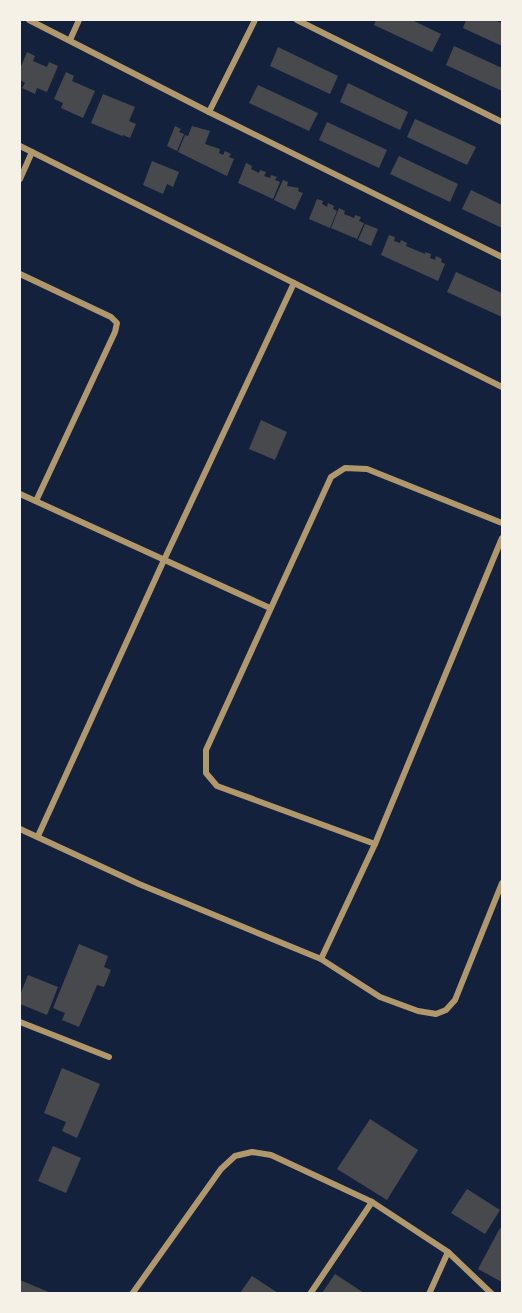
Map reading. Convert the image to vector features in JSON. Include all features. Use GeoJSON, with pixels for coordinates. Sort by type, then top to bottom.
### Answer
{"type":"FeatureCollection","features":[{"type":"Feature","properties":{"kind":"street"},"geometry":{"type":"LineString","coordinates":[[29,20],[502,257]]}},
{"type":"Feature","properties":{"kind":"street"},"geometry":{"type":"LineString","coordinates":[[70,40],[79,20]]}},
{"type":"Feature","properties":{"kind":"street"},"geometry":{"type":"LineString","coordinates":[[209,112],[255,20]]}},
{"type":"Feature","properties":{"kind":"street"},"geometry":{"type":"LineString","coordinates":[[297,20],[502,122]]}},
{"type":"Feature","properties":{"kind":"street"},"geometry":{"type":"LineString","coordinates":[[20,146],[502,387]]}},
{"type":"Feature","properties":{"kind":"street"},"geometry":{"type":"LineString","coordinates":[[20,179],[32,152]]}},
{"type":"Feature","properties":{"kind":"street"},"geometry":{"type":"LineString","coordinates":[[20,274],[111,317],[117,323],[115,332],[36,501]]}},
{"type":"Feature","properties":{"kind":"street"},"geometry":{"type":"LineString","coordinates":[[38,836],[294,283]]}},
{"type":"Feature","properties":{"kind":"street"},"geometry":{"type":"LineString","coordinates":[[375,844],[217,786],[207,773],[206,750],[331,477],[345,468],[367,470],[502,523]]}},
{"type":"Feature","properties":{"kind":"street"},"geometry":{"type":"LineString","coordinates":[[20,494],[270,608]]}},
{"type":"Feature","properties":{"kind":"street"},"geometry":{"type":"LineString","coordinates":[[321,959],[375,844],[502,538]]}},
{"type":"Feature","properties":{"kind":"street"},"geometry":{"type":"LineString","coordinates":[[20,829],[139,884],[321,959],[380,997],[418,1011],[436,1014],[446,1010],[455,1000],[502,883]]}},
{"type":"Feature","properties":{"kind":"street"},"geometry":{"type":"LineString","coordinates":[[20,1022],[109,1058]]}},
{"type":"Feature","properties":{"kind":"street"},"geometry":{"type":"LineString","coordinates":[[132,1293],[221,1169],[235,1156],[252,1152],[271,1155],[372,1202],[448,1252],[492,1293]]}},
{"type":"Feature","properties":{"kind":"street"},"geometry":{"type":"LineString","coordinates":[[310,1293],[372,1202]]}},
{"type":"Feature","properties":{"kind":"street"},"geometry":{"type":"LineString","coordinates":[[429,1293],[448,1252]]}},
{"type":"Feature","properties":{"kind":"building"},"geometry":{"type":"Polygon","coordinates":[[[376,20],[412,20],[441,34],[432,52],[374,25],[376,20]]]}},
{"type":"Feature","properties":{"kind":"building"},"geometry":{"type":"Polygon","coordinates":[[[466,20],[494,20],[502,23],[502,46],[463,28],[466,20]]]}},
{"type":"Feature","properties":{"kind":"building"},"geometry":{"type":"Polygon","coordinates":[[[454,46],[502,68],[502,91],[446,65],[454,46]]]}},
{"type":"Feature","properties":{"kind":"building"},"geometry":{"type":"Polygon","coordinates":[[[278,47],[338,76],[330,94],[270,66],[278,47]]]}},
{"type":"Feature","properties":{"kind":"building"},"geometry":{"type":"Polygon","coordinates":[[[27,52],[35,56],[33,61],[47,67],[49,62],[58,66],[47,92],[37,88],[35,94],[22,88],[25,83],[20,80],[20,69],[27,52]]]}},
{"type":"Feature","properties":{"kind":"building"},"geometry":{"type":"Polygon","coordinates":[[[66,72],[74,76],[72,81],[95,91],[83,118],[61,108],[63,103],[54,99],[66,72]]]}},
{"type":"Feature","properties":{"kind":"building"},"geometry":{"type":"Polygon","coordinates":[[[348,83],[408,112],[400,130],[340,102],[348,83]]]}},
{"type":"Feature","properties":{"kind":"building"},"geometry":{"type":"Polygon","coordinates":[[[258,85],[318,113],[309,131],[249,103],[258,85]]]}},
{"type":"Feature","properties":{"kind":"building"},"geometry":{"type":"Polygon","coordinates":[[[103,94],[135,107],[129,121],[136,124],[130,138],[91,123],[103,94]]]}},
{"type":"Feature","properties":{"kind":"building"},"geometry":{"type":"Polygon","coordinates":[[[415,119],[476,147],[467,165],[407,137],[415,119]]]}},
{"type":"Feature","properties":{"kind":"building"},"geometry":{"type":"Polygon","coordinates":[[[327,122],[387,150],[379,168],[319,140],[327,122]]]}},
{"type":"Feature","properties":{"kind":"building"},"geometry":{"type":"Polygon","coordinates":[[[175,126],[181,129],[179,132],[184,134],[177,151],[167,146],[175,126]]]}},
{"type":"Feature","properties":{"kind":"building"},"geometry":{"type":"Polygon","coordinates":[[[192,126],[210,131],[205,144],[220,149],[219,153],[223,155],[225,151],[231,154],[229,157],[234,159],[227,176],[178,152],[185,135],[188,136],[192,126]]]}},
{"type":"Feature","properties":{"kind":"building"},"geometry":{"type":"Polygon","coordinates":[[[399,156],[458,184],[450,202],[390,174],[399,156]]]}},
{"type":"Feature","properties":{"kind":"building"},"geometry":{"type":"Polygon","coordinates":[[[152,161],[179,172],[173,187],[167,184],[163,194],[143,185],[152,161]]]}},
{"type":"Feature","properties":{"kind":"building"},"geometry":{"type":"Polygon","coordinates":[[[246,163],[259,173],[260,170],[266,172],[264,176],[277,177],[275,180],[280,182],[273,199],[238,183],[246,163]]]}},
{"type":"Feature","properties":{"kind":"building"},"geometry":{"type":"Polygon","coordinates":[[[283,180],[288,182],[287,186],[299,188],[298,191],[303,193],[295,210],[274,200],[283,180]]]}},
{"type":"Feature","properties":{"kind":"building"},"geometry":{"type":"Polygon","coordinates":[[[471,190],[502,205],[502,228],[462,209],[471,190]]]}},
{"type":"Feature","properties":{"kind":"building"},"geometry":{"type":"Polygon","coordinates":[[[317,199],[323,201],[322,204],[327,207],[328,203],[334,206],[333,209],[337,211],[330,228],[309,219],[317,199]]]}},
{"type":"Feature","properties":{"kind":"building"},"geometry":{"type":"Polygon","coordinates":[[[339,208],[345,211],[344,214],[354,218],[355,215],[361,217],[359,221],[364,223],[357,239],[331,228],[339,208]]]}},
{"type":"Feature","properties":{"kind":"building"},"geometry":{"type":"Polygon","coordinates":[[[365,224],[378,229],[371,246],[358,240],[365,224]]]}},
{"type":"Feature","properties":{"kind":"building"},"geometry":{"type":"Polygon","coordinates":[[[389,235],[395,237],[394,241],[400,243],[401,240],[407,243],[406,246],[425,254],[425,252],[431,254],[430,258],[435,260],[436,256],[442,259],[441,262],[445,264],[438,281],[381,255],[389,235]]]}},
{"type":"Feature","properties":{"kind":"building"},"geometry":{"type":"Polygon","coordinates":[[[456,272],[502,293],[502,317],[447,292],[456,272]]]}},
{"type":"Feature","properties":{"kind":"building"},"geometry":{"type":"Polygon","coordinates":[[[261,420],[287,432],[275,460],[249,449],[261,420]]]}},
{"type":"Feature","properties":{"kind":"building"},"geometry":{"type":"Polygon","coordinates":[[[79,944],[108,956],[104,967],[111,970],[104,987],[97,985],[79,1027],[62,1020],[65,1013],[53,1008],[79,944]]]}},
{"type":"Feature","properties":{"kind":"building"},"geometry":{"type":"Polygon","coordinates":[[[28,975],[58,987],[47,1015],[20,1004],[20,995],[28,975]]]}},
{"type":"Feature","properties":{"kind":"building"},"geometry":{"type":"Polygon","coordinates":[[[62,1068],[100,1084],[77,1138],[62,1131],[66,1122],[44,1113],[62,1068]]]}},
{"type":"Feature","properties":{"kind":"building"},"geometry":{"type":"Polygon","coordinates":[[[370,1119],[418,1150],[387,1200],[337,1169],[370,1119]]]}},
{"type":"Feature","properties":{"kind":"building"},"geometry":{"type":"Polygon","coordinates":[[[53,1146],[81,1158],[66,1193],[38,1181],[53,1146]]]}},
{"type":"Feature","properties":{"kind":"building"},"geometry":{"type":"Polygon","coordinates":[[[467,1189],[500,1210],[485,1234],[451,1213],[467,1189]]]}},
{"type":"Feature","properties":{"kind":"building"},"geometry":{"type":"Polygon","coordinates":[[[500,1228],[502,1230],[502,1282],[478,1269],[500,1228]]]}},
{"type":"Feature","properties":{"kind":"building"},"geometry":{"type":"Polygon","coordinates":[[[335,1274],[364,1293],[322,1293],[335,1274]]]}},
{"type":"Feature","properties":{"kind":"building"},"geometry":{"type":"Polygon","coordinates":[[[252,1276],[278,1293],[240,1293],[252,1276]]]}},
{"type":"Feature","properties":{"kind":"building"},"geometry":{"type":"Polygon","coordinates":[[[20,1280],[51,1293],[20,1293],[20,1280]]]}}]}
